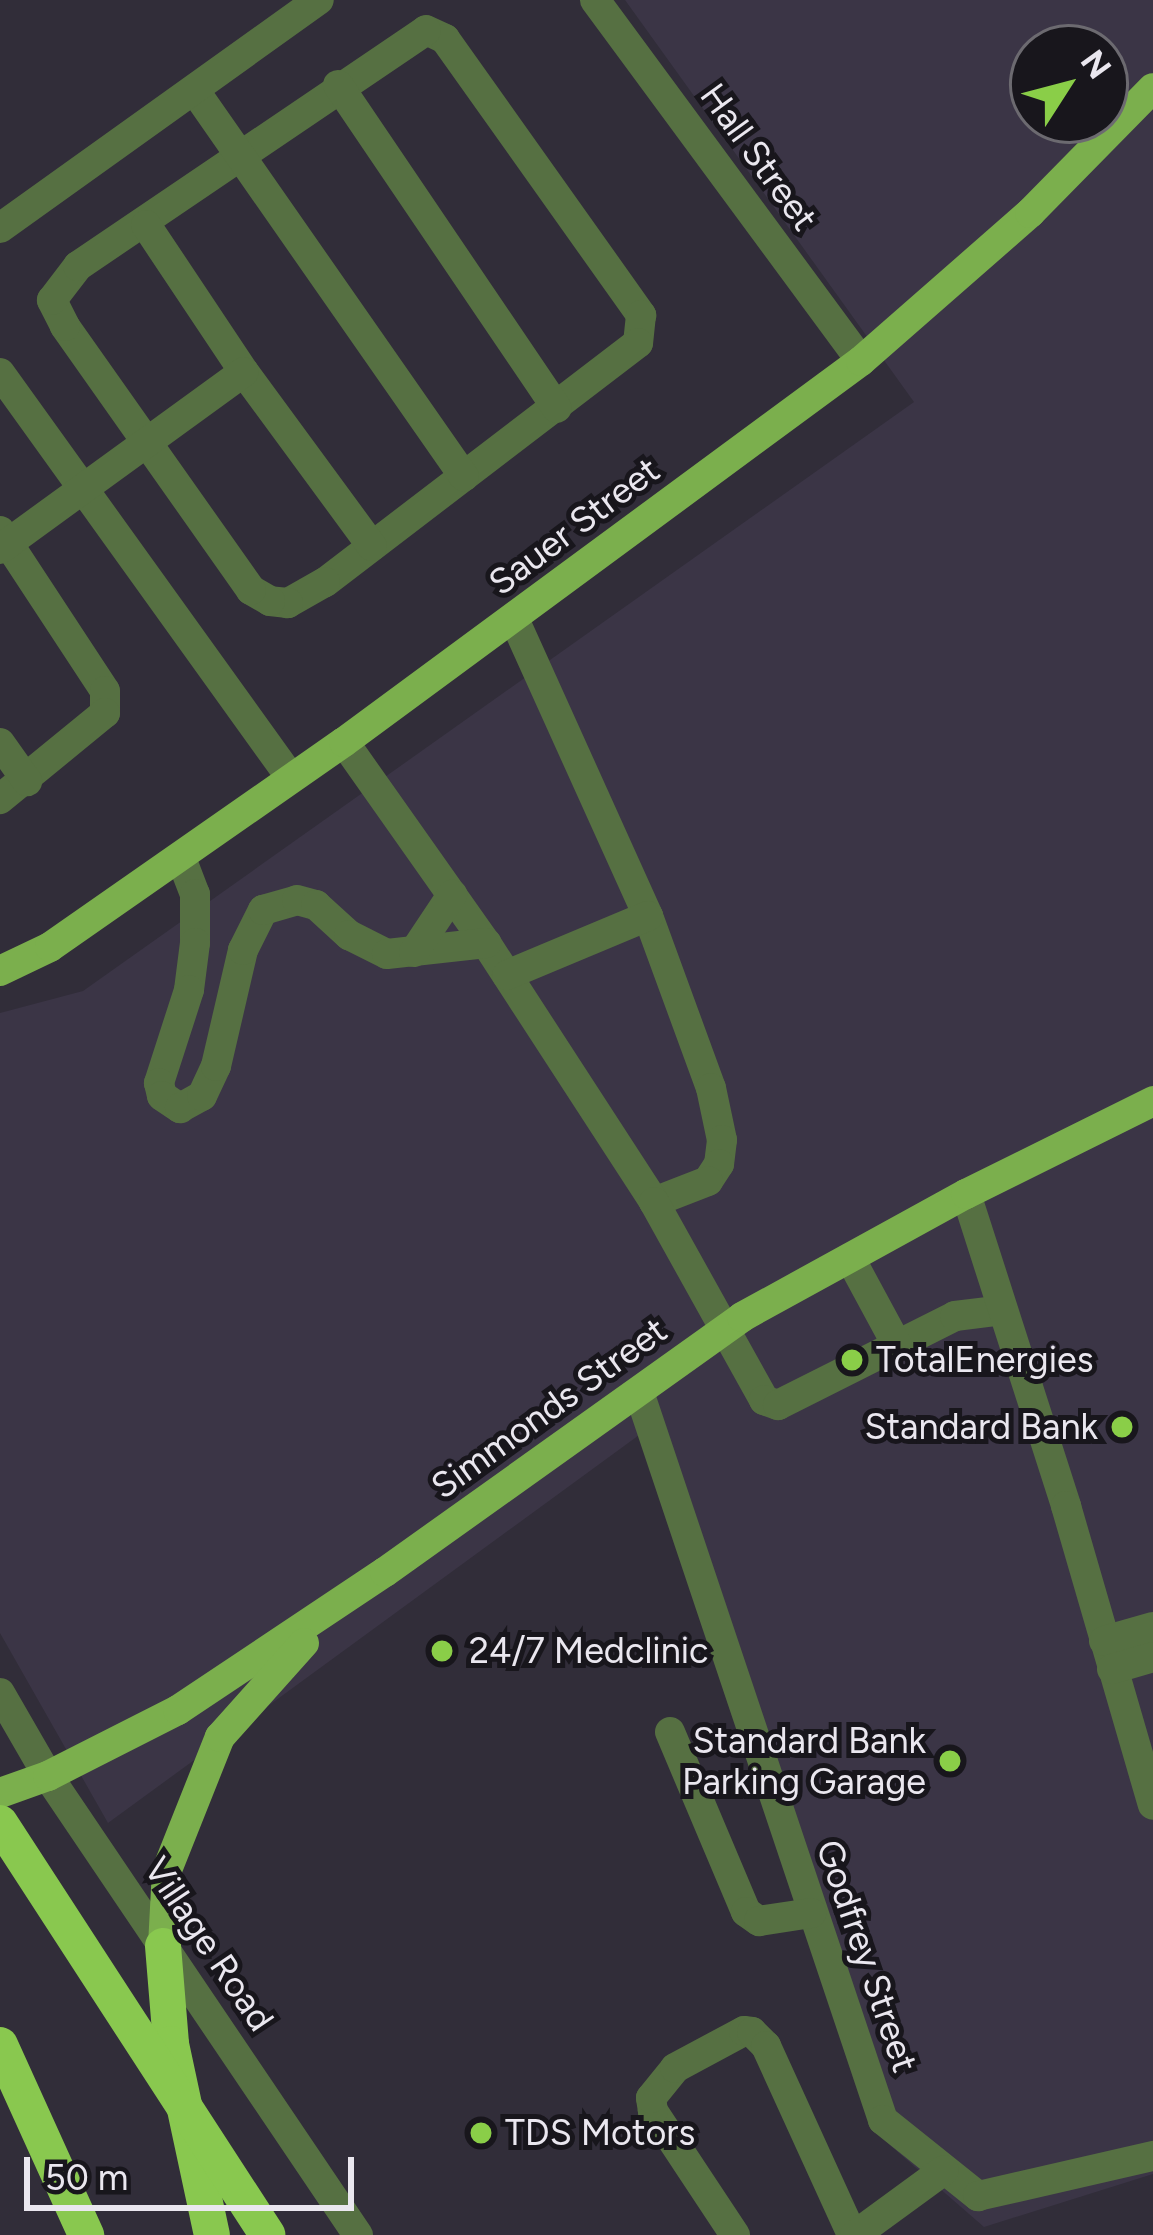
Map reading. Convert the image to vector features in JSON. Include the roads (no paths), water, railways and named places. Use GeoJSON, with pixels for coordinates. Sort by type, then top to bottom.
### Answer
{"type":"FeatureCollection","features":[{"type":"Feature","properties":{"kind":"highway"},"geometry":{"type":"LineString","coordinates":[[0,1823],[268,2235]]}},
{"type":"Feature","properties":{"kind":"highway"},"geometry":{"type":"LineString","coordinates":[[163,1946],[171,2044],[212,2235]]}},
{"type":"Feature","properties":{"kind":"highway"},"geometry":{"type":"LineString","coordinates":[[0,2045],[86,2235]]}},
{"type":"Feature","properties":{"kind":"main road","name":"Sauer Street"},"geometry":{"type":"LineString","coordinates":[[0,971],[50,947],[181,858],[514,620],[861,361],[1030,213],[1153,88]]}},
{"type":"Feature","properties":{"kind":"main road","name":"Simmonds Street"},"geometry":{"type":"LineString","coordinates":[[0,1793],[48,1776],[178,1710],[385,1572],[724,1330],[966,1194],[1153,1101]]}},
{"type":"Feature","properties":{"kind":"main road"},"geometry":{"type":"LineString","coordinates":[[163,1946],[167,1870],[220,1737],[282,1662],[385,1572]]}},
{"type":"Feature","properties":{"kind":"street"},"geometry":{"type":"LineString","coordinates":[[0,228],[319,0]]}},
{"type":"Feature","properties":{"kind":"street","name":"Hall Street"},"geometry":{"type":"LineString","coordinates":[[595,0],[861,361]]}},
{"type":"Feature","properties":{"kind":"street"},"geometry":{"type":"LineString","coordinates":[[426,30],[445,39],[641,314],[638,343],[305,595],[288,603],[269,602],[251,590],[52,300],[79,266],[146,225],[338,85],[426,30]]}},
{"type":"Feature","properties":{"kind":"street"},"geometry":{"type":"LineString","coordinates":[[338,85],[556,408]]}},
{"type":"Feature","properties":{"kind":"street"},"geometry":{"type":"LineString","coordinates":[[195,91],[464,476]]}},
{"type":"Feature","properties":{"kind":"street"},"geometry":{"type":"LineString","coordinates":[[146,225],[244,372],[372,546]]}},
{"type":"Feature","properties":{"kind":"street"},"geometry":{"type":"LineString","coordinates":[[0,799],[92,729],[105,712],[105,691],[3,541],[86,488],[145,440],[244,372]]}},
{"type":"Feature","properties":{"kind":"street"},"geometry":{"type":"LineString","coordinates":[[0,373],[290,777]]}},
{"type":"Feature","properties":{"kind":"street"},"geometry":{"type":"LineString","coordinates":[[514,620],[648,916],[711,1088],[722,1140],[719,1164],[708,1180],[654,1202]]}},
{"type":"Feature","properties":{"kind":"street"},"geometry":{"type":"LineString","coordinates":[[344,742],[486,943],[654,1202],[764,1400],[774,1406],[955,1316],[1003,1310]]}},
{"type":"Feature","properties":{"kind":"street"},"geometry":{"type":"LineString","coordinates":[[0,743],[27,781]]}},
{"type":"Feature","properties":{"kind":"street"},"geometry":{"type":"LineString","coordinates":[[181,858],[195,894],[195,944],[189,990],[158,1084],[172,1105],[181,1108],[202,1096],[216,1066],[243,950],[263,910],[296,900],[316,905],[369,948],[387,954],[486,943]]}},
{"type":"Feature","properties":{"kind":"street"},"geometry":{"type":"LineString","coordinates":[[414,952],[452,895]]}},
{"type":"Feature","properties":{"kind":"street"},"geometry":{"type":"LineString","coordinates":[[507,975],[648,916]]}},
{"type":"Feature","properties":{"kind":"street"},"geometry":{"type":"LineString","coordinates":[[966,1194],[1153,1805]]}},
{"type":"Feature","properties":{"kind":"street"},"geometry":{"type":"LineString","coordinates":[[850,1258],[897,1345]]}},
{"type":"Feature","properties":{"kind":"street","name":"Godfrey Street"},"geometry":{"type":"LineString","coordinates":[[639,1392],[883,2120],[986,2197],[1153,2156]]}},
{"type":"Feature","properties":{"kind":"street"},"geometry":{"type":"LineString","coordinates":[[1108,1655],[1153,1628]]}},
{"type":"Feature","properties":{"kind":"street"},"geometry":{"type":"LineString","coordinates":[[1108,1655],[1153,1657]]}},
{"type":"Feature","properties":{"kind":"street","name":"Village Road"},"geometry":{"type":"LineString","coordinates":[[0,1693],[48,1776],[358,2235]]}},
{"type":"Feature","properties":{"kind":"street"},"geometry":{"type":"LineString","coordinates":[[670,1732],[746,1912],[759,1922],[811,1913]]}},
{"type":"Feature","properties":{"kind":"street"},"geometry":{"type":"LineString","coordinates":[[735,2235],[653,2111],[651,2098],[675,2068],[744,2031],[752,2032],[766,2046],[854,2235],[944,2170]]}},
{"type":"Feature","properties":{"kind":"place","name":"TotalEnergies"},"geometry":{"type":"Point","coordinates":[852,1360]}},
{"type":"Feature","properties":{"kind":"place","name":"Standard Bank"},"geometry":{"type":"Point","coordinates":[1122,1427]}},
{"type":"Feature","properties":{"kind":"place","name":"24/7 Medclinic"},"geometry":{"type":"Point","coordinates":[442,1651]}},
{"type":"Feature","properties":{"kind":"place","name":"Standard Bank Parking Garage"},"geometry":{"type":"Point","coordinates":[950,1761]}},
{"type":"Feature","properties":{"kind":"place","name":"TDS Motors"},"geometry":{"type":"Point","coordinates":[481,2133]}}]}
